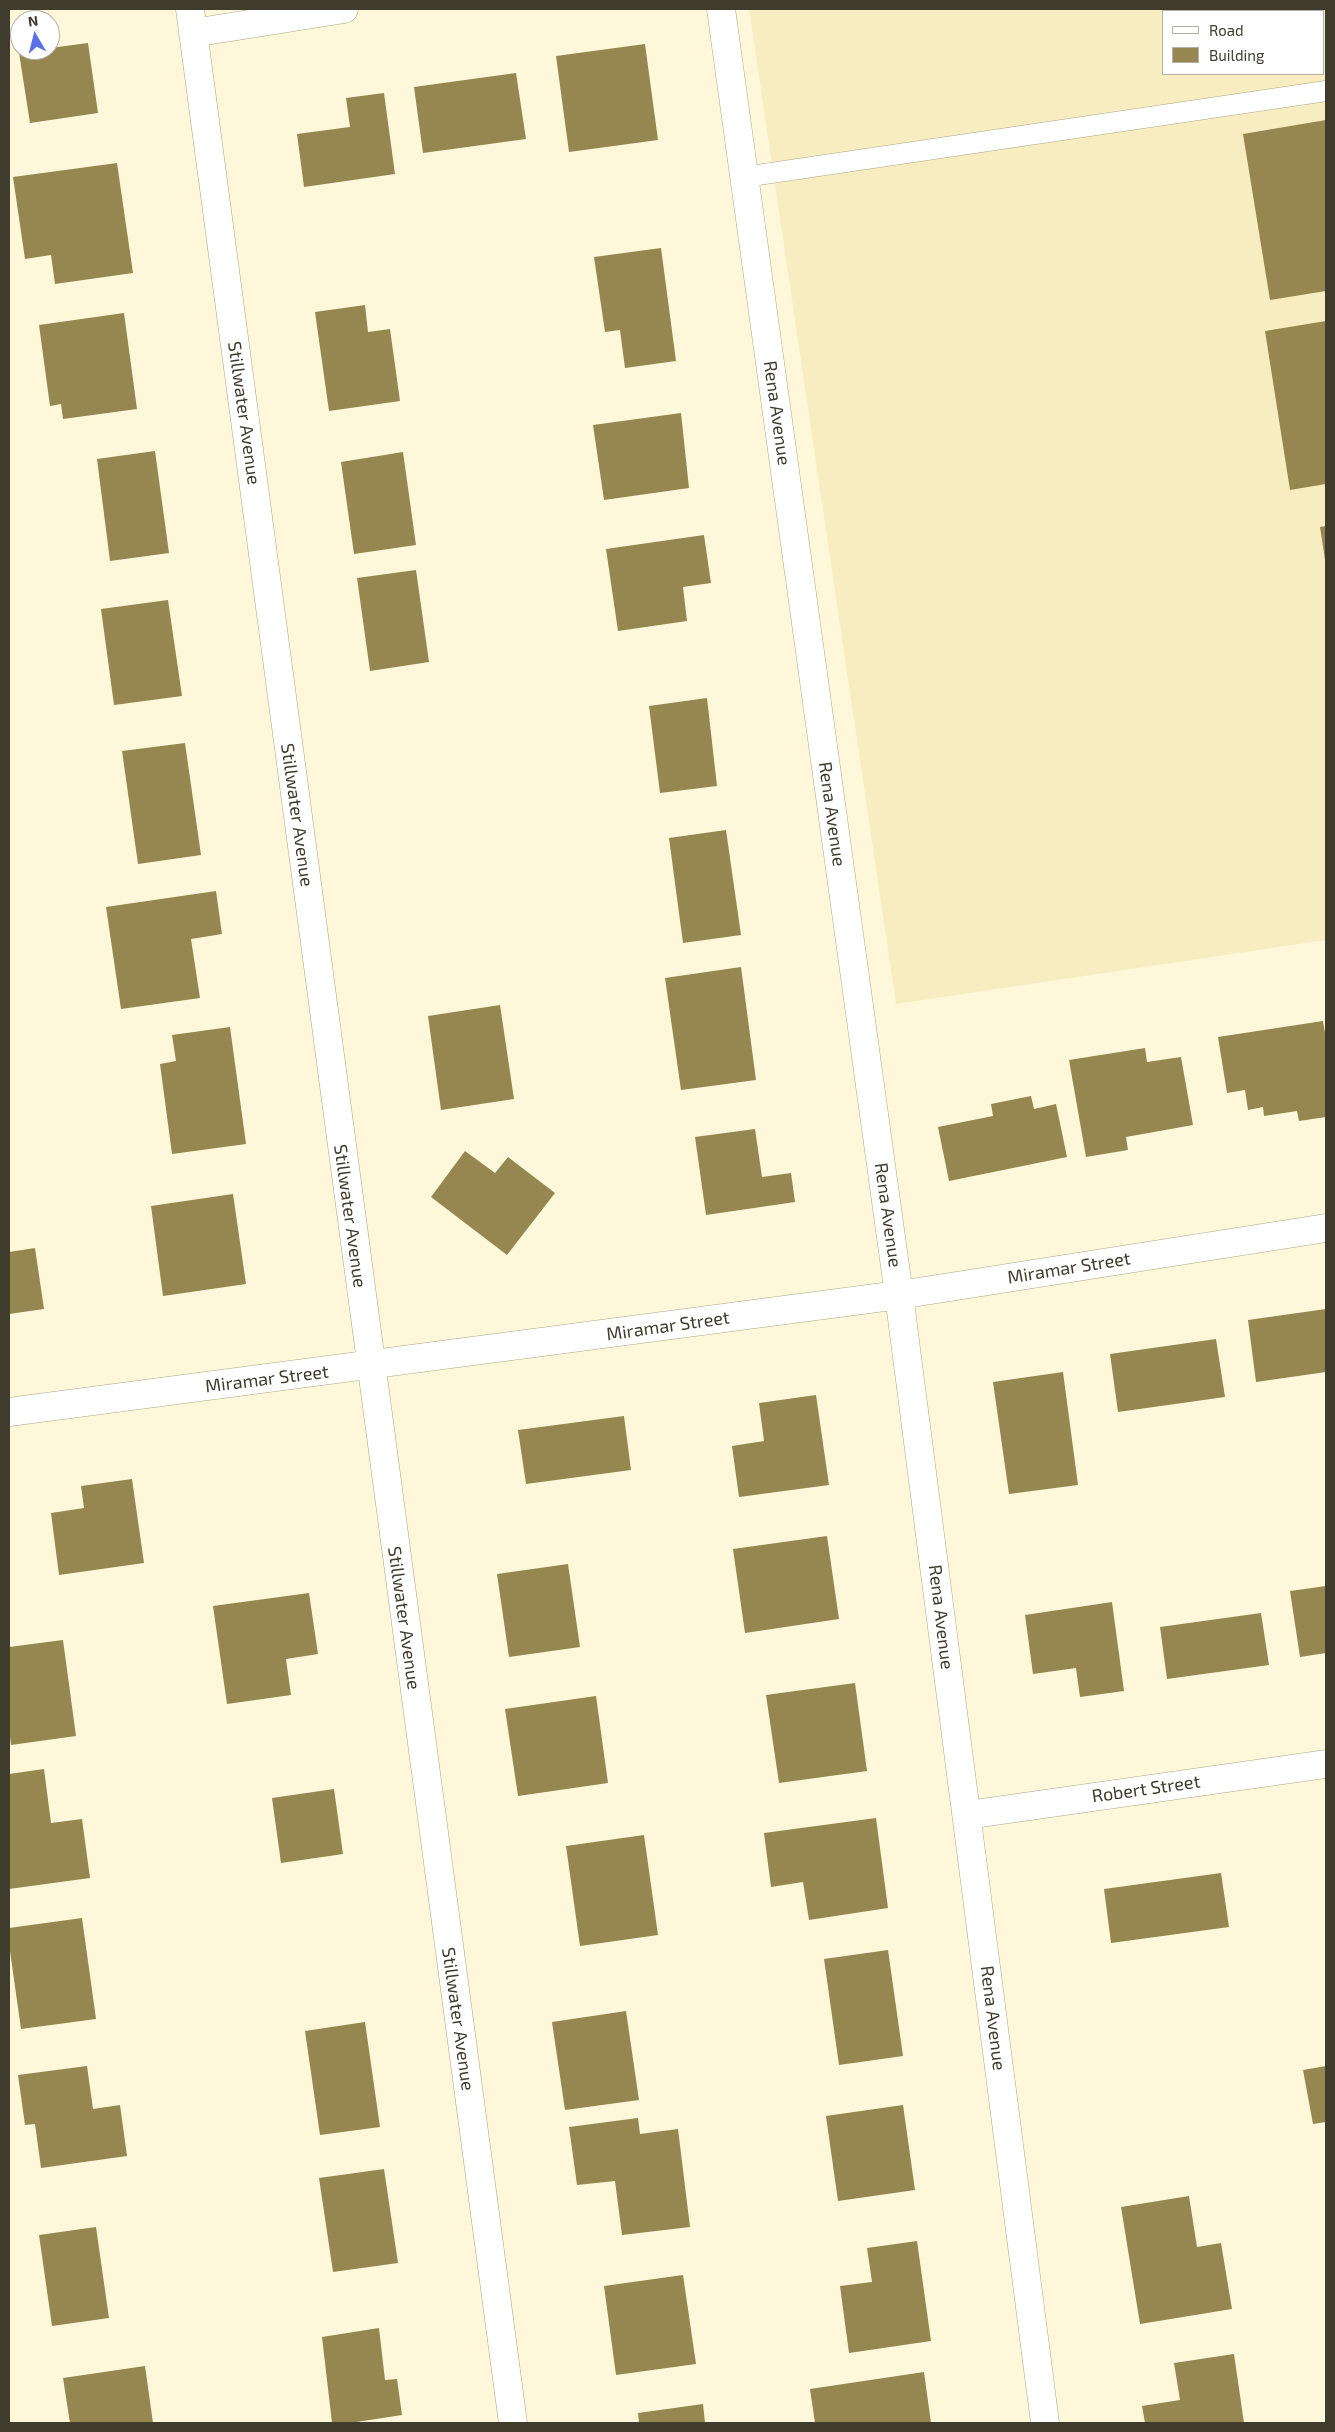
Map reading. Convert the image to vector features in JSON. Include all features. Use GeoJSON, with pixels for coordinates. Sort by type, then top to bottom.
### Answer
{"type":"FeatureCollection","features":[{"type":"Feature","properties":{"kind":"street"},"geometry":{"type":"LineString","coordinates":[[191,21],[344,9]]}},
{"type":"Feature","properties":{"kind":"street","name":"Rena Avenue"},"geometry":{"type":"LineString","coordinates":[[721,9],[899,1295],[1045,2423]]}},
{"type":"Feature","properties":{"kind":"street","name":"Stillwater Avenue"},"geometry":{"type":"LineString","coordinates":[[191,21],[513,2423]]}},
{"type":"Feature","properties":{"kind":"street","name":"Miramar Street"},"geometry":{"type":"LineString","coordinates":[[9,1412],[899,1295],[1326,1228]]}},
{"type":"Feature","properties":{"kind":"street","name":"Robert Street"},"geometry":{"type":"LineString","coordinates":[[967,1814],[1326,1764]]}},
{"type":"Feature","properties":{"kind":"lane"},"geometry":{"type":"LineString","coordinates":[[744,177],[1326,91]]}},
{"type":"Feature","properties":{"kind":"shaded area"},"geometry":{"type":"Polygon","coordinates":[[[749,9],[1326,9],[1326,940],[896,1004],[749,9]]]}},
{"type":"Feature","properties":{"kind":"building"},"geometry":{"type":"Polygon","coordinates":[[[88,43],[98,113],[30,123],[20,60],[60,60],[60,47],[88,43]]]}},
{"type":"Feature","properties":{"kind":"building"},"geometry":{"type":"Polygon","coordinates":[[[645,44],[658,140],[569,152],[556,56],[645,44]]]}},
{"type":"Feature","properties":{"kind":"building"},"geometry":{"type":"Polygon","coordinates":[[[516,73],[526,139],[423,153],[414,87],[516,73]]]}},
{"type":"Feature","properties":{"kind":"building"},"geometry":{"type":"Polygon","coordinates":[[[384,93],[395,174],[304,187],[297,134],[350,127],[346,98],[384,93]]]}},
{"type":"Feature","properties":{"kind":"building"},"geometry":{"type":"Polygon","coordinates":[[[1326,120],[1326,291],[1270,300],[1243,134],[1326,120]]]}},
{"type":"Feature","properties":{"kind":"building"},"geometry":{"type":"Polygon","coordinates":[[[117,163],[133,273],[55,284],[51,255],[25,259],[13,177],[117,163]]]}},
{"type":"Feature","properties":{"kind":"building"},"geometry":{"type":"Polygon","coordinates":[[[661,248],[676,361],[625,368],[620,330],[605,332],[594,257],[661,248]]]}},
{"type":"Feature","properties":{"kind":"building"},"geometry":{"type":"Polygon","coordinates":[[[365,305],[368,332],[390,329],[400,401],[329,411],[315,312],[365,305]]]}},
{"type":"Feature","properties":{"kind":"building"},"geometry":{"type":"Polygon","coordinates":[[[124,313],[137,409],[63,419],[61,404],[50,406],[39,325],[124,313]]]}},
{"type":"Feature","properties":{"kind":"building"},"geometry":{"type":"Polygon","coordinates":[[[1326,321],[1326,484],[1290,490],[1265,331],[1326,321]]]}},
{"type":"Feature","properties":{"kind":"building"},"geometry":{"type":"Polygon","coordinates":[[[681,413],[689,488],[604,500],[593,425],[681,413]]]}},
{"type":"Feature","properties":{"kind":"building"},"geometry":{"type":"Polygon","coordinates":[[[155,451],[169,553],[110,561],[97,459],[155,451]]]}},
{"type":"Feature","properties":{"kind":"building"},"geometry":{"type":"Polygon","coordinates":[[[403,452],[416,545],[354,554],[341,462],[403,452]]]}},
{"type":"Feature","properties":{"kind":"building"},"geometry":{"type":"Polygon","coordinates":[[[1326,526],[1326,559],[1325,560],[1320,527],[1326,526]]]}},
{"type":"Feature","properties":{"kind":"building"},"geometry":{"type":"Polygon","coordinates":[[[704,535],[711,583],[683,587],[687,621],[618,631],[606,549],[704,535]]]}},
{"type":"Feature","properties":{"kind":"building"},"geometry":{"type":"Polygon","coordinates":[[[416,570],[429,662],[370,671],[357,578],[416,570]]]}},
{"type":"Feature","properties":{"kind":"building"},"geometry":{"type":"Polygon","coordinates":[[[168,600],[182,696],[114,705],[101,609],[168,600]]]}},
{"type":"Feature","properties":{"kind":"building"},"geometry":{"type":"Polygon","coordinates":[[[707,698],[717,786],[660,793],[649,706],[707,698]]]}},
{"type":"Feature","properties":{"kind":"building"},"geometry":{"type":"Polygon","coordinates":[[[185,743],[201,855],[138,864],[122,751],[185,743]]]}},
{"type":"Feature","properties":{"kind":"building"},"geometry":{"type":"Polygon","coordinates":[[[726,830],[741,935],[683,943],[669,838],[726,830]]]}},
{"type":"Feature","properties":{"kind":"building"},"geometry":{"type":"Polygon","coordinates":[[[216,891],[222,934],[191,939],[200,998],[121,1009],[106,907],[216,891]]]}},
{"type":"Feature","properties":{"kind":"building"},"geometry":{"type":"Polygon","coordinates":[[[741,967],[756,1080],[681,1090],[665,978],[741,967]]]}},
{"type":"Feature","properties":{"kind":"building"},"geometry":{"type":"Polygon","coordinates":[[[500,1005],[514,1099],[441,1110],[428,1016],[500,1005]]]}},
{"type":"Feature","properties":{"kind":"building"},"geometry":{"type":"Polygon","coordinates":[[[1323,1021],[1326,1039],[1326,1117],[1299,1121],[1297,1111],[1264,1116],[1263,1107],[1248,1110],[1245,1090],[1227,1093],[1218,1037],[1323,1021]]]}},
{"type":"Feature","properties":{"kind":"building"},"geometry":{"type":"Polygon","coordinates":[[[230,1027],[246,1144],[172,1154],[160,1064],[176,1061],[172,1035],[230,1027]]]}},
{"type":"Feature","properties":{"kind":"building"},"geometry":{"type":"Polygon","coordinates":[[[1145,1048],[1147,1062],[1181,1057],[1193,1125],[1126,1137],[1128,1150],[1086,1157],[1069,1060],[1145,1048]]]}},
{"type":"Feature","properties":{"kind":"building"},"geometry":{"type":"Polygon","coordinates":[[[1031,1096],[1034,1109],[1056,1104],[1067,1157],[949,1181],[938,1127],[993,1116],[991,1104],[1031,1096]]]}},
{"type":"Feature","properties":{"kind":"building"},"geometry":{"type":"Polygon","coordinates":[[[755,1129],[762,1177],[791,1173],[795,1202],[706,1215],[695,1137],[755,1129]]]}},
{"type":"Feature","properties":{"kind":"building"},"geometry":{"type":"Polygon","coordinates":[[[465,1151],[495,1173],[508,1157],[555,1193],[507,1255],[431,1197],[465,1151]]]}},
{"type":"Feature","properties":{"kind":"building"},"geometry":{"type":"Polygon","coordinates":[[[233,1194],[246,1284],[163,1296],[151,1206],[233,1194]]]}},
{"type":"Feature","properties":{"kind":"building"},"geometry":{"type":"Polygon","coordinates":[[[35,1248],[44,1309],[9,1314],[9,1252],[35,1248]]]}},
{"type":"Feature","properties":{"kind":"building"},"geometry":{"type":"Polygon","coordinates":[[[1326,1309],[1326,1372],[1256,1382],[1248,1320],[1326,1309]]]}},
{"type":"Feature","properties":{"kind":"building"},"geometry":{"type":"Polygon","coordinates":[[[1216,1339],[1225,1397],[1118,1412],[1110,1354],[1216,1339]]]}},
{"type":"Feature","properties":{"kind":"building"},"geometry":{"type":"Polygon","coordinates":[[[1063,1372],[1078,1485],[1009,1494],[993,1382],[1063,1372]]]}},
{"type":"Feature","properties":{"kind":"building"},"geometry":{"type":"Polygon","coordinates":[[[816,1395],[829,1485],[739,1497],[732,1446],[764,1441],[759,1403],[816,1395]]]}},
{"type":"Feature","properties":{"kind":"building"},"geometry":{"type":"Polygon","coordinates":[[[624,1416],[631,1470],[526,1484],[518,1430],[624,1416]]]}},
{"type":"Feature","properties":{"kind":"building"},"geometry":{"type":"Polygon","coordinates":[[[132,1479],[144,1563],[59,1575],[51,1513],[84,1508],[81,1486],[132,1479]]]}},
{"type":"Feature","properties":{"kind":"building"},"geometry":{"type":"Polygon","coordinates":[[[827,1536],[839,1619],[745,1633],[733,1549],[827,1536]]]}},
{"type":"Feature","properties":{"kind":"building"},"geometry":{"type":"Polygon","coordinates":[[[568,1564],[580,1647],[509,1657],[497,1574],[568,1564]]]}},
{"type":"Feature","properties":{"kind":"building"},"geometry":{"type":"Polygon","coordinates":[[[1326,1586],[1326,1653],[1300,1657],[1290,1591],[1326,1586]]]}},
{"type":"Feature","properties":{"kind":"building"},"geometry":{"type":"Polygon","coordinates":[[[309,1593],[318,1654],[286,1659],[291,1695],[227,1704],[213,1606],[309,1593]]]}},
{"type":"Feature","properties":{"kind":"building"},"geometry":{"type":"Polygon","coordinates":[[[1112,1602],[1124,1691],[1080,1697],[1076,1668],[1033,1674],[1025,1615],[1112,1602]]]}},
{"type":"Feature","properties":{"kind":"building"},"geometry":{"type":"Polygon","coordinates":[[[1261,1613],[1269,1665],[1167,1679],[1160,1627],[1261,1613]]]}},
{"type":"Feature","properties":{"kind":"building"},"geometry":{"type":"Polygon","coordinates":[[[63,1640],[76,1736],[11,1745],[9,1728],[9,1647],[63,1640]]]}},
{"type":"Feature","properties":{"kind":"building"},"geometry":{"type":"Polygon","coordinates":[[[855,1683],[867,1771],[779,1783],[766,1695],[855,1683]]]}},
{"type":"Feature","properties":{"kind":"building"},"geometry":{"type":"Polygon","coordinates":[[[596,1696],[608,1783],[518,1796],[505,1709],[596,1696]]]}},
{"type":"Feature","properties":{"kind":"building"},"geometry":{"type":"Polygon","coordinates":[[[44,1769],[51,1823],[82,1819],[90,1878],[9,1889],[9,1774],[44,1769]]]}},
{"type":"Feature","properties":{"kind":"building"},"geometry":{"type":"Polygon","coordinates":[[[334,1789],[343,1854],[281,1863],[272,1798],[334,1789]]]}},
{"type":"Feature","properties":{"kind":"building"},"geometry":{"type":"Polygon","coordinates":[[[876,1818],[888,1908],[809,1920],[803,1882],[771,1887],[764,1833],[876,1818]]]}},
{"type":"Feature","properties":{"kind":"building"},"geometry":{"type":"Polygon","coordinates":[[[644,1835],[658,1935],[580,1946],[566,1846],[644,1835]]]}},
{"type":"Feature","properties":{"kind":"building"},"geometry":{"type":"Polygon","coordinates":[[[1221,1873],[1229,1927],[1111,1943],[1104,1889],[1221,1873]]]}},
{"type":"Feature","properties":{"kind":"building"},"geometry":{"type":"Polygon","coordinates":[[[82,1918],[96,2019],[21,2029],[9,1944],[9,1928],[82,1918]]]}},
{"type":"Feature","properties":{"kind":"building"},"geometry":{"type":"Polygon","coordinates":[[[888,1950],[903,2056],[839,2065],[824,1959],[888,1950]]]}},
{"type":"Feature","properties":{"kind":"building"},"geometry":{"type":"Polygon","coordinates":[[[626,2011],[639,2100],[565,2110],[552,2022],[626,2011]]]}},
{"type":"Feature","properties":{"kind":"building"},"geometry":{"type":"Polygon","coordinates":[[[365,2022],[380,2127],[320,2135],[305,2031],[365,2022]]]}},
{"type":"Feature","properties":{"kind":"building"},"geometry":{"type":"Polygon","coordinates":[[[87,2066],[93,2109],[120,2105],[127,2156],[41,2168],[35,2124],[25,2125],[18,2075],[87,2066]]]}},
{"type":"Feature","properties":{"kind":"building"},"geometry":{"type":"Polygon","coordinates":[[[1326,2066],[1326,2122],[1313,2124],[1303,2070],[1326,2066]]]}},
{"type":"Feature","properties":{"kind":"building"},"geometry":{"type":"Polygon","coordinates":[[[903,2105],[915,2190],[838,2201],[826,2116],[903,2105]]]}},
{"type":"Feature","properties":{"kind":"building"},"geometry":{"type":"Polygon","coordinates":[[[638,2118],[640,2134],[678,2129],[690,2227],[622,2235],[615,2181],[577,2185],[569,2127],[638,2118]]]}},
{"type":"Feature","properties":{"kind":"building"},"geometry":{"type":"Polygon","coordinates":[[[384,2169],[398,2263],[333,2272],[319,2178],[384,2169]]]}},
{"type":"Feature","properties":{"kind":"building"},"geometry":{"type":"Polygon","coordinates":[[[1189,2196],[1197,2247],[1221,2243],[1232,2309],[1140,2324],[1121,2207],[1189,2196]]]}},
{"type":"Feature","properties":{"kind":"building"},"geometry":{"type":"Polygon","coordinates":[[[96,2227],[109,2318],[52,2326],[39,2235],[96,2227]]]}},
{"type":"Feature","properties":{"kind":"building"},"geometry":{"type":"Polygon","coordinates":[[[917,2241],[931,2341],[849,2353],[840,2286],[872,2282],[867,2248],[917,2241]]]}},
{"type":"Feature","properties":{"kind":"building"},"geometry":{"type":"Polygon","coordinates":[[[683,2275],[696,2364],[616,2375],[604,2286],[683,2275]]]}},
{"type":"Feature","properties":{"kind":"building"},"geometry":{"type":"Polygon","coordinates":[[[379,2328],[385,2380],[397,2379],[402,2415],[350,2423],[332,2423],[322,2337],[379,2328]]]}},
{"type":"Feature","properties":{"kind":"building"},"geometry":{"type":"Polygon","coordinates":[[[1234,2354],[1244,2423],[1145,2423],[1142,2406],[1180,2400],[1174,2363],[1234,2354]]]}},
{"type":"Feature","properties":{"kind":"building"},"geometry":{"type":"Polygon","coordinates":[[[145,2366],[153,2423],[70,2423],[63,2378],[145,2366]]]}},
{"type":"Feature","properties":{"kind":"building"},"geometry":{"type":"Polygon","coordinates":[[[924,2372],[931,2423],[815,2423],[810,2389],[924,2372]]]}},
{"type":"Feature","properties":{"kind":"building"},"geometry":{"type":"Polygon","coordinates":[[[703,2404],[705,2423],[639,2423],[638,2413],[703,2404]]]}}]}
